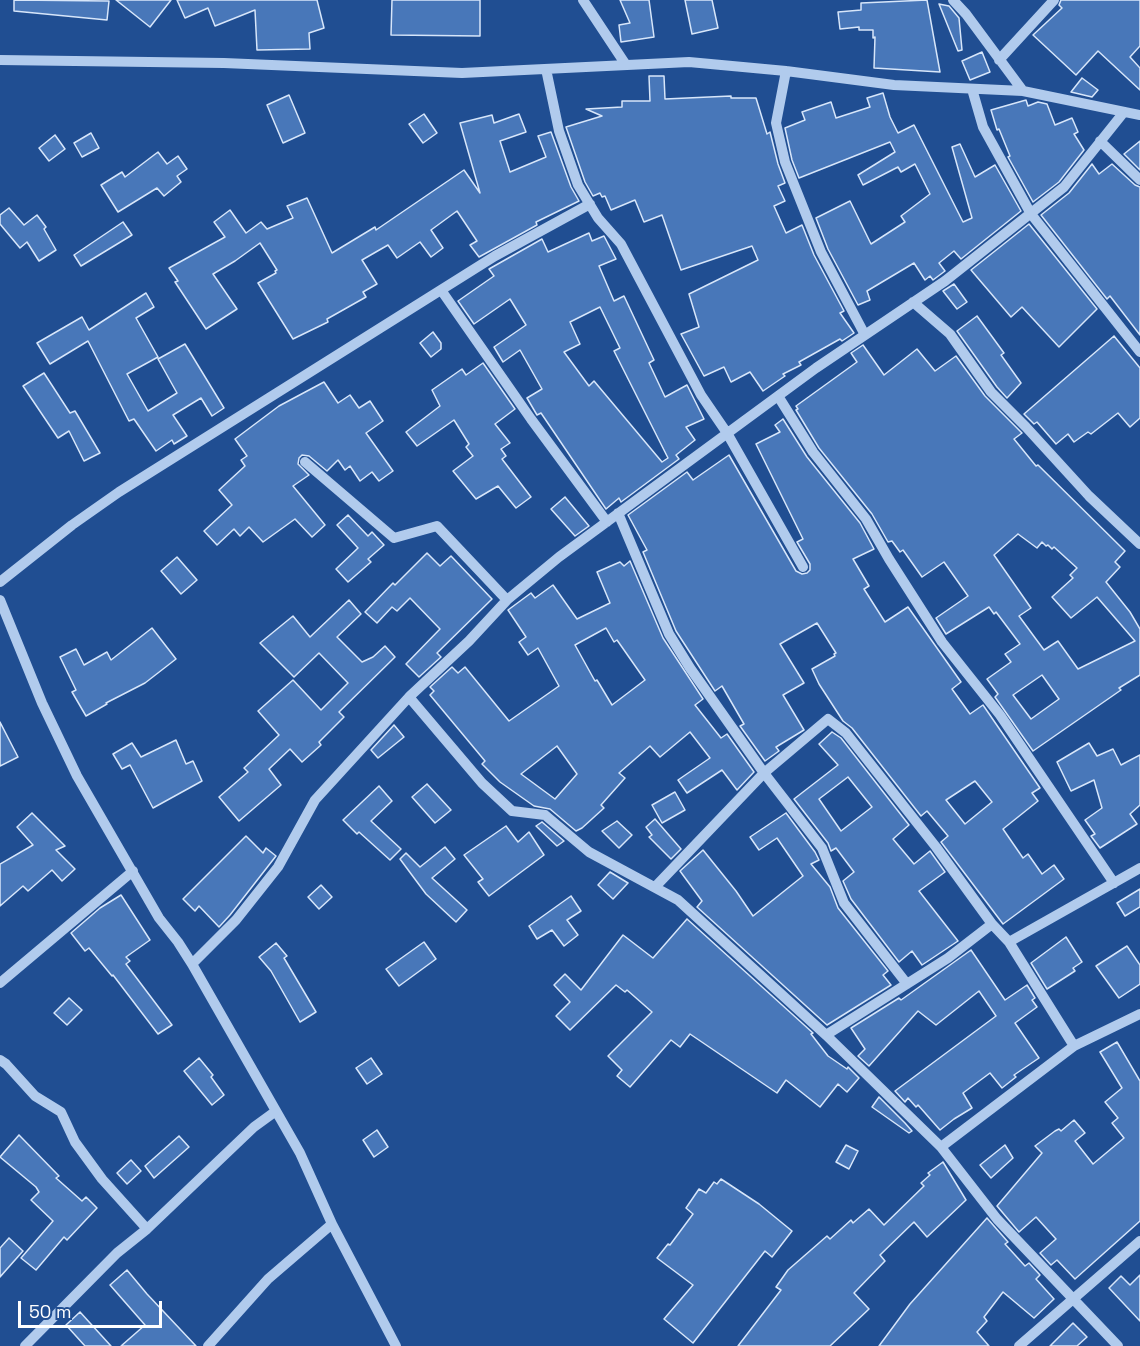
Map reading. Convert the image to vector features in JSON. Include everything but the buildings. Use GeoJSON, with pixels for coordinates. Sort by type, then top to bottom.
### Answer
{"type":"FeatureCollection","features":[{"type":"Feature","properties":{"kind":"street"},"geometry":{"type":"LineString","coordinates":[[583,0],[626,65]]}},
{"type":"Feature","properties":{"kind":"street"},"geometry":{"type":"LineString","coordinates":[[953,0],[1023,91]]}},
{"type":"Feature","properties":{"kind":"street"},"geometry":{"type":"LineString","coordinates":[[999,60],[1054,0]]}},
{"type":"Feature","properties":{"kind":"street"},"geometry":{"type":"LineString","coordinates":[[0,60],[224,63],[462,73],[689,63],[786,71],[894,85],[1023,91],[1140,115]]}},
{"type":"Feature","properties":{"kind":"street"},"geometry":{"type":"LineString","coordinates":[[546,69],[558,131],[578,185],[598,218],[621,244],[701,395],[727,433],[803,567]]}},
{"type":"Feature","properties":{"kind":"street"},"geometry":{"type":"LineString","coordinates":[[786,71],[776,123],[785,162],[821,252],[865,335]]}},
{"type":"Feature","properties":{"kind":"street"},"geometry":{"type":"LineString","coordinates":[[972,89],[983,127],[1030,214],[1140,352]]}},
{"type":"Feature","properties":{"kind":"street"},"geometry":{"type":"LineString","coordinates":[[192,964],[236,920],[278,867],[315,800],[410,697],[469,641],[507,600],[559,556],[778,396],[945,281],[1030,214],[1064,187],[1124,112]]}},
{"type":"Feature","properties":{"kind":"street"},"geometry":{"type":"LineString","coordinates":[[1100,141],[1140,180]]}},
{"type":"Feature","properties":{"kind":"street"},"geometry":{"type":"LineString","coordinates":[[0,582],[72,525],[119,492],[495,256],[590,204]]}},
{"type":"Feature","properties":{"kind":"street"},"geometry":{"type":"LineString","coordinates":[[441,290],[531,419],[607,522]]}},
{"type":"Feature","properties":{"kind":"street"},"geometry":{"type":"LineString","coordinates":[[913,302],[950,334],[991,392],[1089,496],[1140,544]]}},
{"type":"Feature","properties":{"kind":"street"},"geometry":{"type":"LineString","coordinates":[[778,396],[813,452],[866,519],[888,559],[942,642],[1000,715],[1114,883]]}},
{"type":"Feature","properties":{"kind":"street"},"geometry":{"type":"LineString","coordinates":[[305,462],[394,538],[437,526],[507,600]]}},
{"type":"Feature","properties":{"kind":"street"},"geometry":{"type":"LineString","coordinates":[[618,513],[669,634],[690,668],[764,773],[822,848],[844,903],[907,984]]}},
{"type":"Feature","properties":{"kind":"street"},"geometry":{"type":"LineString","coordinates":[[0,600],[42,703],[72,766],[159,918],[192,964],[300,1153],[332,1224],[396,1346]]}},
{"type":"Feature","properties":{"kind":"street"},"geometry":{"type":"LineString","coordinates":[[410,697],[482,783],[512,811],[545,815],[589,852],[678,900],[826,1035],[941,1147],[997,1220],[1118,1346]]}},
{"type":"Feature","properties":{"kind":"street"},"geometry":{"type":"LineString","coordinates":[[655,887],[764,773],[828,719],[846,733],[1009,942],[1074,1046]]}},
{"type":"Feature","properties":{"kind":"street"},"geometry":{"type":"LineString","coordinates":[[1009,942],[1140,868]]}},
{"type":"Feature","properties":{"kind":"street"},"geometry":{"type":"LineString","coordinates":[[0,983],[132,871]]}},
{"type":"Feature","properties":{"kind":"street"},"geometry":{"type":"LineString","coordinates":[[826,1035],[948,958],[993,924]]}},
{"type":"Feature","properties":{"kind":"street"},"geometry":{"type":"LineString","coordinates":[[941,1147],[1074,1046],[1140,1014]]}},
{"type":"Feature","properties":{"kind":"street"},"geometry":{"type":"LineString","coordinates":[[0,1060],[35,1096],[61,1112],[75,1142],[88,1160],[147,1229]]}},
{"type":"Feature","properties":{"kind":"street"},"geometry":{"type":"LineString","coordinates":[[25,1346],[117,1253],[147,1229],[254,1127],[276,1111]]}},
{"type":"Feature","properties":{"kind":"street"},"geometry":{"type":"LineString","coordinates":[[208,1346],[268,1279],[332,1224]]}},
{"type":"Feature","properties":{"kind":"street"},"geometry":{"type":"LineString","coordinates":[[1019,1346],[1140,1241]]}}]}
